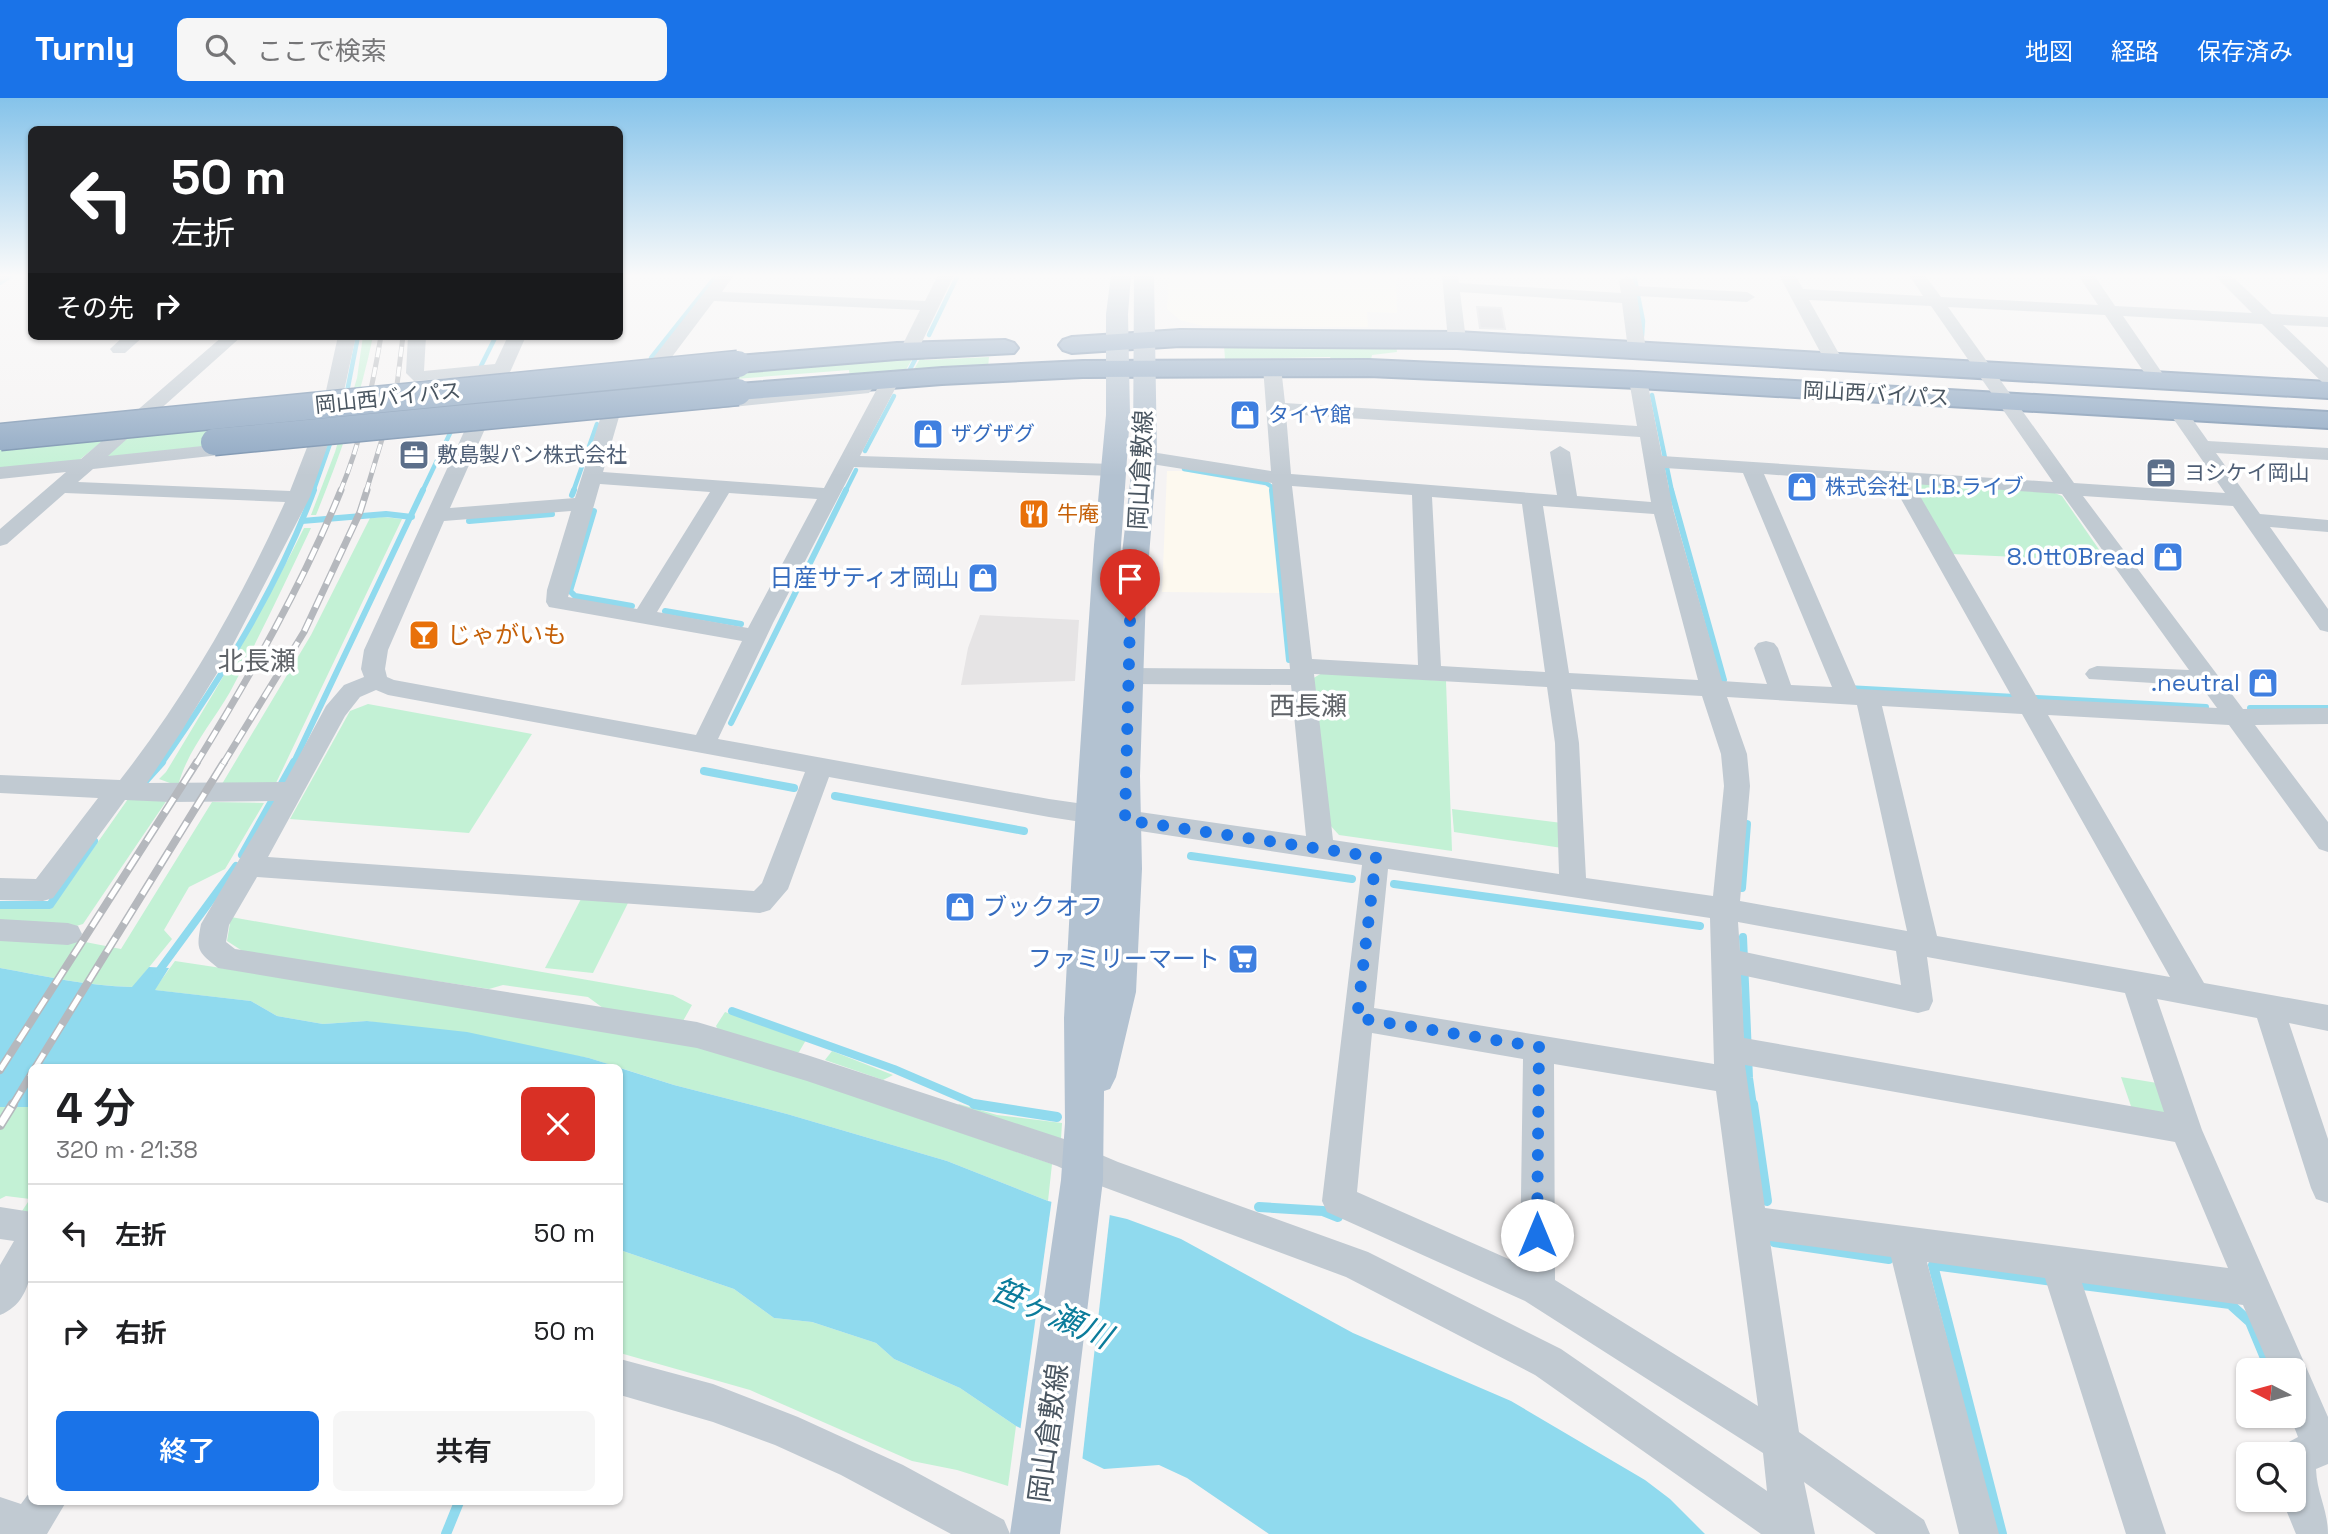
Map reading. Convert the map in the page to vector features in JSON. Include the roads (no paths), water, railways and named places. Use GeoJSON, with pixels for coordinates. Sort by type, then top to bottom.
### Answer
{"type":"FeatureCollection","features":[{"type":"Feature","properties":{"kind":"highway","name":"岡山西バイパス"},"geometry":{"type":"LineString","coordinates":[[0,462],[738,392],[1014,372],[1118,355],[1142,342]]}},
{"type":"Feature","properties":{"kind":"highway","name":"岡山西バイパス"},"geometry":{"type":"LineString","coordinates":[[1497,342],[2328,390]]}},
{"type":"Feature","properties":{"kind":"highway","name":"岡山西バイパス"},"geometry":{"type":"LineString","coordinates":[[0,437],[738,364],[908,350],[1040,346],[1118,355],[1145,368],[1423,369],[2328,420]]}},
{"type":"Feature","properties":{"kind":"main road","name":"岡山倉敷線"},"geometry":{"type":"LineString","coordinates":[[1035,1534],[1083,1155],[1117,992],[1125,869],[1108,818],[1113,470],[1118,415],[1118,342]]}},
{"type":"Feature","properties":{"kind":"main road","name":"岡山倉敷線"},"geometry":{"type":"LineString","coordinates":[[1108,818],[1128,676],[1132,593],[1145,457],[1144,342]]}},
{"type":"Feature","properties":{"kind":"street"},"geometry":{"type":"LineString","coordinates":[[119,349],[128,342]]}},
{"type":"Feature","properties":{"kind":"street"},"geometry":{"type":"LineString","coordinates":[[0,540],[226,342]]}},
{"type":"Feature","properties":{"kind":"street"},"geometry":{"type":"LineString","coordinates":[[0,889],[43,890],[129,790],[200,685],[300,497],[335,396],[346,342]]}},
{"type":"Feature","properties":{"kind":"street"},"geometry":{"type":"LineString","coordinates":[[417,342],[415,373],[420,377],[656,366],[955,342]]}},
{"type":"Feature","properties":{"kind":"street"},"geometry":{"type":"LineString","coordinates":[[377,681],[373,669],[376,650],[514,342]]}},
{"type":"Feature","properties":{"kind":"street"},"geometry":{"type":"LineString","coordinates":[[674,342],[614,411],[590,477],[557,602],[755,636]]}},
{"type":"Feature","properties":{"kind":"street"},"geometry":{"type":"LineString","coordinates":[[955,342],[992,348]]}},
{"type":"Feature","properties":{"kind":"street"},"geometry":{"type":"LineString","coordinates":[[1636,342],[1637,349]]}},
{"type":"Feature","properties":{"kind":"street"},"geometry":{"type":"LineString","coordinates":[[1824,342],[1835,361]]}},
{"type":"Feature","properties":{"kind":"street"},"geometry":{"type":"LineString","coordinates":[[1964,342],[2068,489],[2328,842]]}},
{"type":"Feature","properties":{"kind":"street"},"geometry":{"type":"LineString","coordinates":[[2134,342],[2158,380]]}},
{"type":"Feature","properties":{"kind":"street"},"geometry":{"type":"LineString","coordinates":[[2291,342],[2328,378]]}},
{"type":"Feature","properties":{"kind":"street"},"geometry":{"type":"LineString","coordinates":[[1272,367],[1281,479],[1321,849]]}},
{"type":"Feature","properties":{"kind":"street"},"geometry":{"type":"LineString","coordinates":[[478,424],[972,381],[1014,372]]}},
{"type":"Feature","properties":{"kind":"street"},"geometry":{"type":"LineString","coordinates":[[1638,380],[1648,432],[1660,461],[1664,509],[1712,689],[1734,754],[1737,786],[1725,909],[1737,963],[1739,1058],[1752,1222],[1795,1534]]}},
{"type":"Feature","properties":{"kind":"street"},"geometry":{"type":"LineString","coordinates":[[703,745],[755,636],[887,387]]}},
{"type":"Feature","properties":{"kind":"street"},"geometry":{"type":"LineString","coordinates":[[0,428],[335,396]]}},
{"type":"Feature","properties":{"kind":"street"},"geometry":{"type":"LineString","coordinates":[[1276,408],[1648,432]]}},
{"type":"Feature","properties":{"kind":"street"},"geometry":{"type":"LineString","coordinates":[[2177,411],[2208,446],[2240,500],[2260,521],[2328,625]]}},
{"type":"Feature","properties":{"kind":"street"},"geometry":{"type":"LineString","coordinates":[[0,473],[179,456],[321,436]]}},
{"type":"Feature","properties":{"kind":"street"},"geometry":{"type":"LineString","coordinates":[[2208,446],[2328,454]]}},
{"type":"Feature","properties":{"kind":"street"},"geometry":{"type":"LineString","coordinates":[[1560,452],[1568,502]]}},
{"type":"Feature","properties":{"kind":"street"},"geometry":{"type":"LineString","coordinates":[[1145,457],[1281,479],[1664,509]]}},
{"type":"Feature","properties":{"kind":"street"},"geometry":{"type":"LineString","coordinates":[[847,461],[1113,470]]}},
{"type":"Feature","properties":{"kind":"street"},"geometry":{"type":"LineString","coordinates":[[1660,461],[2240,500]]}},
{"type":"Feature","properties":{"kind":"street"},"geometry":{"type":"LineString","coordinates":[[1737,963],[1918,1001],[1917,944],[1851,693],[1751,468]]}},
{"type":"Feature","properties":{"kind":"street"},"geometry":{"type":"LineString","coordinates":[[590,477],[829,494]]}},
{"type":"Feature","properties":{"kind":"street"},"geometry":{"type":"LineString","coordinates":[[1899,478],[2196,996]]}},
{"type":"Feature","properties":{"kind":"street"},"geometry":{"type":"LineString","coordinates":[[60,487],[300,497]]}},
{"type":"Feature","properties":{"kind":"street"},"geometry":{"type":"LineString","coordinates":[[643,617],[723,487]]}},
{"type":"Feature","properties":{"kind":"street"},"geometry":{"type":"LineString","coordinates":[[1422,492],[1430,674]]}},
{"type":"Feature","properties":{"kind":"street"},"geometry":{"type":"LineString","coordinates":[[1532,500],[1567,743],[1573,887]]}},
{"type":"Feature","properties":{"kind":"street"},"geometry":{"type":"LineString","coordinates":[[437,515],[583,504]]}},
{"type":"Feature","properties":{"kind":"street"},"geometry":{"type":"LineString","coordinates":[[2260,521],[2328,526]]}},
{"type":"Feature","properties":{"kind":"street"},"geometry":{"type":"LineString","coordinates":[[1766,648],[1781,688]]}},
{"type":"Feature","properties":{"kind":"street"},"geometry":{"type":"LineString","coordinates":[[1128,676],[1302,671],[1430,674],[1712,689],[1781,688],[2028,700],[2237,717],[2328,716]]}},
{"type":"Feature","properties":{"kind":"street"},"geometry":{"type":"LineString","coordinates":[[2097,674],[2209,679]]}},
{"type":"Feature","properties":{"kind":"street"},"geometry":{"type":"LineString","coordinates":[[1795,1534],[1536,1356],[1356,1264],[1083,1155],[697,1035],[228,960],[211,946],[215,924],[250,866],[284,791],[335,712],[352,691],[377,681],[403,691],[1108,818],[1725,909],[2328,1018]]}},
{"type":"Feature","properties":{"kind":"street"},"geometry":{"type":"LineString","coordinates":[[250,866],[760,902],[774,889],[820,766]]}},
{"type":"Feature","properties":{"kind":"street"},"geometry":{"type":"LineString","coordinates":[[0,784],[170,793],[284,791]]}},
{"type":"Feature","properties":{"kind":"street"},"geometry":{"type":"LineString","coordinates":[[1376,857],[1339,1201],[1537,1289],[1783,1456],[1910,1534]]}},
{"type":"Feature","properties":{"kind":"street"},"geometry":{"type":"LineString","coordinates":[[0,930],[68,934]]}},
{"type":"Feature","properties":{"kind":"street"},"geometry":{"type":"LineString","coordinates":[[2137,985],[2186,1130],[2284,1358]]}},
{"type":"Feature","properties":{"kind":"street"},"geometry":{"type":"LineString","coordinates":[[2269,1009],[2328,1188]]}},
{"type":"Feature","properties":{"kind":"street"},"geometry":{"type":"LineString","coordinates":[[1357,1018],[1539,1047],[1739,1058],[2186,1130]]}},
{"type":"Feature","properties":{"kind":"street"},"geometry":{"type":"LineString","coordinates":[[1537,1289],[1539,1047]]}},
{"type":"Feature","properties":{"kind":"street"},"geometry":{"type":"LineString","coordinates":[[1752,1222],[1905,1243],[2063,1277],[2255,1289]]}},
{"type":"Feature","properties":{"kind":"street"},"geometry":{"type":"LineString","coordinates":[[0,1223],[28,1227]]}},
{"type":"Feature","properties":{"kind":"street"},"geometry":{"type":"LineString","coordinates":[[1905,1243],[1979,1534]]}},
{"type":"Feature","properties":{"kind":"street"},"geometry":{"type":"LineString","coordinates":[[2063,1277],[2146,1534]]}},
{"type":"Feature","properties":{"kind":"street"},"geometry":{"type":"LineString","coordinates":[[623,1378],[713,1403],[772,1425],[895,1480],[990,1534]]}},
{"type":"Feature","properties":{"kind":"street"},"geometry":{"type":"LineString","coordinates":[[2313,1423],[2297,1459],[2297,1489],[2316,1534]]}},
{"type":"Feature","properties":{"kind":"street"},"geometry":{"type":"LineString","coordinates":[[0,1517],[29,1526],[44,1505]]}},
{"type":"Feature","properties":{"kind":"water"},"geometry":{"type":"Polygon","coordinates":[[[149,967],[169,968],[155,990],[251,1001],[277,1016],[323,1024],[367,1021],[467,1032],[608,1064],[28,1064],[28,1107],[0,1107],[0,968],[82,983],[132,987],[149,967]]]}},
{"type":"Feature","properties":{"kind":"water","name":"笹ヶ瀬川"},"geometry":{"type":"Polygon","coordinates":[[[623,1069],[947,1161],[1048,1201],[1127,1219],[1181,1239],[1353,1333],[1511,1401],[1645,1480],[1670,1499],[1705,1534],[1269,1534],[1187,1478],[1159,1465],[1104,1469],[1016,1426],[960,1388],[894,1359],[876,1343],[812,1322],[774,1318],[734,1289],[623,1251],[623,1069]]]}},
{"type":"Feature","properties":{"kind":"waterway"},"geometry":{"type":"LineString","coordinates":[[346,397],[357,342]]}},
{"type":"Feature","properties":{"kind":"waterway"},"geometry":{"type":"LineString","coordinates":[[481,366],[493,342]]}},
{"type":"Feature","properties":{"kind":"waterway"},"geometry":{"type":"LineString","coordinates":[[651,358],[664,342]]}},
{"type":"Feature","properties":{"kind":"waterway"},"geometry":{"type":"LineString","coordinates":[[908,373],[917,356]]}},
{"type":"Feature","properties":{"kind":"waterway"},"geometry":{"type":"LineString","coordinates":[[1652,395],[1672,492]]}},
{"type":"Feature","properties":{"kind":"waterway"},"geometry":{"type":"LineString","coordinates":[[865,451],[894,396]]}},
{"type":"Feature","properties":{"kind":"waterway"},"geometry":{"type":"LineString","coordinates":[[573,492],[597,424]]}},
{"type":"Feature","properties":{"kind":"waterway"},"geometry":{"type":"LineString","coordinates":[[422,492],[453,427]]}},
{"type":"Feature","properties":{"kind":"waterway"},"geometry":{"type":"LineString","coordinates":[[313,492],[332,438]]}},
{"type":"Feature","properties":{"kind":"waterway"},"geometry":{"type":"LineString","coordinates":[[1184,469],[1266,483],[1272,490]]}},
{"type":"Feature","properties":{"kind":"waterway"},"geometry":{"type":"LineString","coordinates":[[846,490],[856,470]]}},
{"type":"Feature","properties":{"kind":"waterway"},"geometry":{"type":"LineString","coordinates":[[161,764],[205,700],[265,598],[300,526],[314,490]]}},
{"type":"Feature","properties":{"kind":"waterway"},"geometry":{"type":"LineString","coordinates":[[410,517],[423,490]]}},
{"type":"Feature","properties":{"kind":"waterway"},"geometry":{"type":"LineString","coordinates":[[572,495],[574,490]]}},
{"type":"Feature","properties":{"kind":"waterway"},"geometry":{"type":"LineString","coordinates":[[731,723],[846,490]]}},
{"type":"Feature","properties":{"kind":"waterway"},"geometry":{"type":"LineString","coordinates":[[1272,490],[1289,660]]}},
{"type":"Feature","properties":{"kind":"waterway"},"geometry":{"type":"LineString","coordinates":[[1671,490],[1724,680]]}},
{"type":"Feature","properties":{"kind":"waterway"},"geometry":{"type":"LineString","coordinates":[[594,511],[570,591],[575,596],[632,606]]}},
{"type":"Feature","properties":{"kind":"waterway"},"geometry":{"type":"LineString","coordinates":[[302,521],[386,514],[410,517]]}},
{"type":"Feature","properties":{"kind":"waterway"},"geometry":{"type":"LineString","coordinates":[[469,521],[552,514]]}},
{"type":"Feature","properties":{"kind":"waterway"},"geometry":{"type":"LineString","coordinates":[[294,763],[410,517]]}},
{"type":"Feature","properties":{"kind":"waterway"},"geometry":{"type":"LineString","coordinates":[[665,611],[741,624]]}},
{"type":"Feature","properties":{"kind":"waterway"},"geometry":{"type":"LineString","coordinates":[[1847,688],[2206,707]]}},
{"type":"Feature","properties":{"kind":"waterway"},"geometry":{"type":"LineString","coordinates":[[2250,708],[2328,708]]}},
{"type":"Feature","properties":{"kind":"waterway"},"geometry":{"type":"LineString","coordinates":[[144,782],[162,762]]}},
{"type":"Feature","properties":{"kind":"waterway"},"geometry":{"type":"LineString","coordinates":[[242,855],[294,763]]}},
{"type":"Feature","properties":{"kind":"waterway"},"geometry":{"type":"LineString","coordinates":[[704,771],[794,788]]}},
{"type":"Feature","properties":{"kind":"waterway"},"geometry":{"type":"LineString","coordinates":[[835,796],[1024,831]]}},
{"type":"Feature","properties":{"kind":"waterway"},"geometry":{"type":"LineString","coordinates":[[1742,888],[1747,824]]}},
{"type":"Feature","properties":{"kind":"waterway"},"geometry":{"type":"LineString","coordinates":[[0,905],[50,905],[94,841]]}},
{"type":"Feature","properties":{"kind":"waterway"},"geometry":{"type":"LineString","coordinates":[[1191,856],[1352,879]]}},
{"type":"Feature","properties":{"kind":"waterway"},"geometry":{"type":"LineString","coordinates":[[156,975],[236,866]]}},
{"type":"Feature","properties":{"kind":"waterway"},"geometry":{"type":"LineString","coordinates":[[1394,884],[1700,926]]}},
{"type":"Feature","properties":{"kind":"waterway"},"geometry":{"type":"LineString","coordinates":[[1743,937],[1749,1078],[1753,1106]]}},
{"type":"Feature","properties":{"kind":"waterway"},"geometry":{"type":"LineString","coordinates":[[732,1011],[894,1069],[976,1104]]}},
{"type":"Feature","properties":{"kind":"waterway"},"geometry":{"type":"LineString","coordinates":[[976,1104],[1057,1117]]}},
{"type":"Feature","properties":{"kind":"waterway"},"geometry":{"type":"LineString","coordinates":[[976,1104],[980,1106]]}},
{"type":"Feature","properties":{"kind":"waterway"},"geometry":{"type":"LineString","coordinates":[[1753,1104],[1767,1201]]}},
{"type":"Feature","properties":{"kind":"waterway"},"geometry":{"type":"LineString","coordinates":[[1259,1207],[1323,1211],[1338,1217]]}},
{"type":"Feature","properties":{"kind":"waterway"},"geometry":{"type":"LineString","coordinates":[[1774,1242],[1889,1259]]}},
{"type":"Feature","properties":{"kind":"waterway"},"geometry":{"type":"LineString","coordinates":[[2002,1534],[1933,1265],[2053,1281]]}},
{"type":"Feature","properties":{"kind":"waterway"},"geometry":{"type":"LineString","coordinates":[[2075,1284],[2230,1304],[2250,1322],[2265,1358]]}},
{"type":"Feature","properties":{"kind":"waterway"},"geometry":{"type":"LineString","coordinates":[[446,1534],[458,1505]]}},
{"type":"Feature","properties":{"kind":"railway"},"geometry":{"type":"LineString","coordinates":[[340,492],[365,415],[380,342]]}},
{"type":"Feature","properties":{"kind":"railway"},"geometry":{"type":"LineString","coordinates":[[366,492],[396,393],[402,342]]}},
{"type":"Feature","properties":{"kind":"railway"},"geometry":{"type":"LineString","coordinates":[[196,764],[274,630],[341,490]]}},
{"type":"Feature","properties":{"kind":"railway"},"geometry":{"type":"LineString","coordinates":[[223,764],[304,632],[360,512],[367,490]]}},
{"type":"Feature","properties":{"kind":"railway"},"geometry":{"type":"LineString","coordinates":[[0,1070],[197,762]]}},
{"type":"Feature","properties":{"kind":"railway"},"geometry":{"type":"LineString","coordinates":[[37,1064],[224,762]]}},
{"type":"Feature","properties":{"kind":"railway"},"geometry":{"type":"LineString","coordinates":[[12,1106],[28,1080]]}},
{"type":"Feature","properties":{"kind":"railway"},"geometry":{"type":"LineString","coordinates":[[0,1125],[13,1104]]}},
{"type":"Feature","properties":{"kind":"place","name":"タイヤ館"},"geometry":{"type":"Point","coordinates":[1245,415]}},
{"type":"Feature","properties":{"kind":"place","name":"ザグザグ"},"geometry":{"type":"Point","coordinates":[928,434]}},
{"type":"Feature","properties":{"kind":"place","name":"敷島製パン株式会社"},"geometry":{"type":"Point","coordinates":[414,455]}},
{"type":"Feature","properties":{"kind":"place","name":"ヨシケイ岡山"},"geometry":{"type":"Point","coordinates":[2161,473]}},
{"type":"Feature","properties":{"kind":"place","name":"株式会社 L.I.B.ライブ"},"geometry":{"type":"Point","coordinates":[1802,487]}},
{"type":"Feature","properties":{"kind":"place","name":"牛庵"},"geometry":{"type":"Point","coordinates":[1034,514]}},
{"type":"Feature","properties":{"kind":"place","name":"8.OttOBread"},"geometry":{"type":"Point","coordinates":[2168,557]}},
{"type":"Feature","properties":{"kind":"place","name":"日産サティオ岡山"},"geometry":{"type":"Point","coordinates":[983,578]}},
{"type":"Feature","properties":{"kind":"place","name":"じゃがいも"},"geometry":{"type":"Point","coordinates":[424,635]}},
{"type":"Feature","properties":{"kind":"place","name":".neutral"},"geometry":{"type":"Point","coordinates":[2263,683]}},
{"type":"Feature","properties":{"kind":"place","name":"ブックオフ"},"geometry":{"type":"Point","coordinates":[960,907]}},
{"type":"Feature","properties":{"kind":"place","name":"ファミリーマート"},"geometry":{"type":"Point","coordinates":[1243,959]}},
{"type":"Feature","properties":{"kind":"district","name":"北長瀬"},"geometry":{"type":"Point","coordinates":[257,661]}},
{"type":"Feature","properties":{"kind":"district","name":"西長瀬"},"geometry":{"type":"Point","coordinates":[1308,706]}}]}
